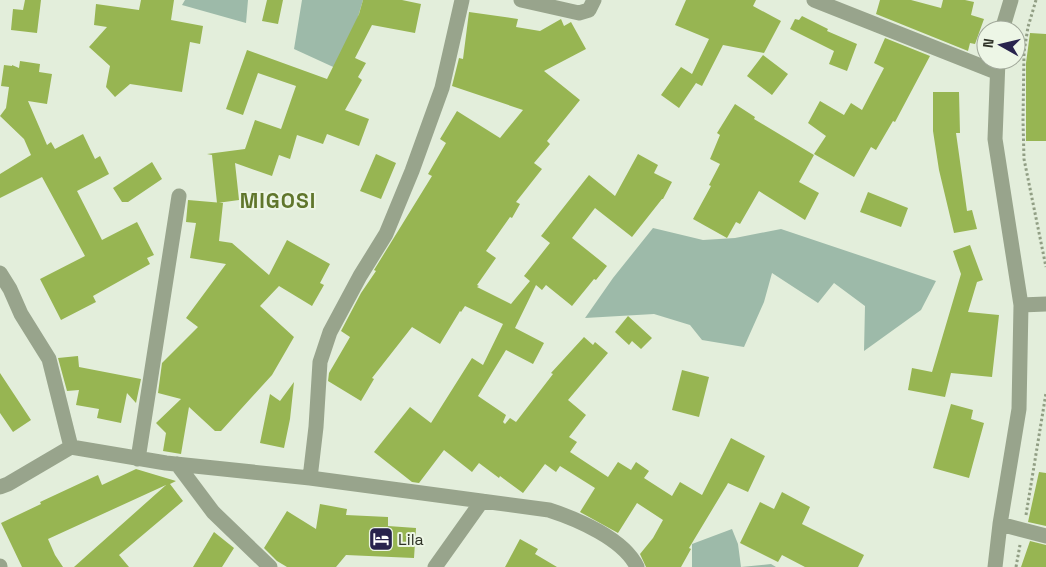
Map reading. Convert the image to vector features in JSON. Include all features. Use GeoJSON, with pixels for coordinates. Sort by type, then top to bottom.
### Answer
{"type":"FeatureCollection","features":[{"type":"Feature","properties":{"kind":"street"},"geometry":{"type":"LineString","coordinates":[[310,478],[316,427],[320,362],[330,332],[360,276],[386,234],[421,147],[442,88],[462,0]]}},
{"type":"Feature","properties":{"kind":"street"},"geometry":{"type":"LineString","coordinates":[[521,0],[579,13],[589,10],[594,0]]}},
{"type":"Feature","properties":{"kind":"street"},"geometry":{"type":"LineString","coordinates":[[814,0],[976,58]]}},
{"type":"Feature","properties":{"kind":"street"},"geometry":{"type":"LineString","coordinates":[[1005,20],[1011,0]]}},
{"type":"Feature","properties":{"kind":"street"},"geometry":{"type":"LineString","coordinates":[[995,567],[1000,524],[1019,409],[1022,305],[995,139],[997,70]]}},
{"type":"Feature","properties":{"kind":"street"},"geometry":{"type":"LineString","coordinates":[[138,459],[179,196]]}},
{"type":"Feature","properties":{"kind":"street"},"geometry":{"type":"LineString","coordinates":[[0,272],[21,314],[49,359],[71,447]]}},
{"type":"Feature","properties":{"kind":"street"},"geometry":{"type":"LineString","coordinates":[[1022,305],[1046,304]]}},
{"type":"Feature","properties":{"kind":"street"},"geometry":{"type":"LineString","coordinates":[[0,487],[71,447],[138,459],[310,478],[549,510],[586,524],[612,540],[634,561],[637,567]]}},
{"type":"Feature","properties":{"kind":"street"},"geometry":{"type":"LineString","coordinates":[[177,464],[213,512],[270,567]]}},
{"type":"Feature","properties":{"kind":"street"},"geometry":{"type":"LineString","coordinates":[[435,567],[482,501]]}},
{"type":"Feature","properties":{"kind":"street"},"geometry":{"type":"LineString","coordinates":[[1000,524],[1046,536]]}},
{"type":"Feature","properties":{"kind":"path"},"geometry":{"type":"LineString","coordinates":[[1036,0],[1028,27],[1024,52],[1024,160],[1046,267]]}},
{"type":"Feature","properties":{"kind":"path"},"geometry":{"type":"LineString","coordinates":[[1016,567],[1024,530],[1046,393]]}},
{"type":"Feature","properties":{"kind":"green space"},"geometry":{"type":"Polygon","coordinates":[[[185,0],[248,0],[246,23],[182,5],[185,0]]]}},
{"type":"Feature","properties":{"kind":"green space"},"geometry":{"type":"Polygon","coordinates":[[[302,0],[363,0],[342,71],[294,49],[302,0]]]}},
{"type":"Feature","properties":{"kind":"green space"},"geometry":{"type":"Polygon","coordinates":[[[653,228],[703,240],[735,238],[781,229],[936,281],[921,310],[864,351],[865,306],[834,283],[818,303],[772,273],[764,302],[744,347],[702,340],[690,325],[654,314],[585,318],[613,278],[653,228]]]}},
{"type":"Feature","properties":{"kind":"green space"},"geometry":{"type":"Polygon","coordinates":[[[732,529],[738,544],[741,567],[692,567],[692,544],[732,529]]]}},
{"type":"Feature","properties":{"kind":"green space"},"geometry":{"type":"Polygon","coordinates":[[[771,564],[776,567],[741,567],[771,564]]]}},
{"type":"Feature","properties":{"kind":"building"},"geometry":{"type":"Polygon","coordinates":[[[25,0],[41,0],[37,33],[11,30],[13,9],[23,10],[25,0]]]}},
{"type":"Feature","properties":{"kind":"building"},"geometry":{"type":"Polygon","coordinates":[[[141,0],[174,0],[171,20],[203,26],[200,44],[190,42],[182,92],[130,84],[115,97],[106,87],[110,66],[89,47],[107,27],[94,25],[96,4],[139,10],[141,0]]]}},
{"type":"Feature","properties":{"kind":"building"},"geometry":{"type":"Polygon","coordinates":[[[267,0],[283,0],[278,24],[262,21],[267,0]]]}},
{"type":"Feature","properties":{"kind":"building"},"geometry":{"type":"Polygon","coordinates":[[[363,0],[402,0],[421,4],[415,33],[372,25],[355,58],[366,63],[358,77],[362,80],[345,110],[369,119],[359,146],[327,134],[323,144],[297,135],[290,159],[279,155],[272,176],[235,163],[239,200],[217,203],[212,155],[207,154],[245,149],[255,120],[281,129],[296,86],[258,73],[243,115],[226,109],[247,50],[327,79],[359,14],[363,0]]]}},
{"type":"Feature","properties":{"kind":"building"},"geometry":{"type":"Polygon","coordinates":[[[686,0],[756,0],[753,6],[781,21],[764,53],[723,45],[702,86],[696,83],[679,108],[661,95],[681,67],[692,74],[709,39],[675,25],[686,0]]]}},
{"type":"Feature","properties":{"kind":"building"},"geometry":{"type":"Polygon","coordinates":[[[880,0],[911,0],[941,8],[943,0],[965,0],[974,2],[971,15],[984,19],[976,20],[976,41],[975,44],[970,43],[968,51],[876,14],[880,0]]]}},
{"type":"Feature","properties":{"kind":"building"},"geometry":{"type":"Polygon","coordinates":[[[469,12],[518,19],[516,27],[540,31],[561,19],[564,26],[571,22],[586,49],[544,71],[580,100],[547,141],[550,144],[534,163],[542,169],[516,202],[520,204],[512,218],[510,217],[486,251],[496,258],[477,287],[511,304],[530,281],[524,276],[550,243],[541,236],[589,175],[615,196],[638,154],[658,165],[654,173],[672,182],[663,199],[632,237],[595,208],[572,238],[607,266],[572,306],[546,285],[542,290],[536,285],[515,328],[544,343],[533,364],[506,350],[478,396],[506,415],[503,422],[505,424],[510,418],[516,422],[553,374],[551,373],[584,337],[593,345],[595,342],[608,353],[568,400],[586,415],[569,437],[577,442],[570,452],[608,477],[618,462],[631,470],[636,462],[649,471],[644,478],[672,496],[680,482],[702,495],[731,438],[765,456],[748,492],[728,483],[689,548],[691,549],[681,567],[646,567],[640,554],[653,538],[663,520],[637,503],[618,533],[580,512],[595,488],[560,466],[556,472],[545,464],[523,493],[479,463],[472,472],[444,450],[419,483],[412,482],[374,452],[410,407],[431,423],[472,358],[483,365],[503,324],[465,306],[440,344],[412,327],[372,378],[374,379],[361,401],[328,381],[329,373],[350,337],[341,331],[361,293],[376,271],[374,270],[432,176],[428,174],[446,143],[440,139],[457,111],[500,138],[523,110],[452,86],[459,58],[463,59],[469,12]]]}},
{"type":"Feature","properties":{"kind":"building"},"geometry":{"type":"Polygon","coordinates":[[[802,16],[828,29],[827,31],[857,44],[847,71],[829,64],[834,51],[790,29],[795,19],[799,20],[802,16]]]}},
{"type":"Feature","properties":{"kind":"building"},"geometry":{"type":"Polygon","coordinates":[[[1030,33],[1046,34],[1046,141],[1026,141],[1026,63],[1030,33]]]}},
{"type":"Feature","properties":{"kind":"building"},"geometry":{"type":"Polygon","coordinates":[[[885,38],[930,56],[895,122],[893,121],[876,150],[871,147],[854,177],[814,154],[826,136],[808,123],[820,101],[844,115],[851,103],[862,110],[884,68],[874,63],[885,38]]]}},
{"type":"Feature","properties":{"kind":"building"},"geometry":{"type":"Polygon","coordinates":[[[763,55],[788,74],[772,95],[747,76],[763,55]]]}},
{"type":"Feature","properties":{"kind":"building"},"geometry":{"type":"Polygon","coordinates":[[[20,61],[40,64],[39,72],[52,74],[47,104],[28,101],[47,145],[51,142],[55,149],[83,134],[95,159],[100,156],[109,174],[77,191],[102,240],[137,222],[154,255],[147,258],[150,264],[93,296],[96,302],[61,320],[40,279],[85,256],[42,177],[0,198],[0,174],[31,155],[24,139],[0,116],[6,108],[9,87],[1,86],[4,65],[12,65],[19,68],[20,61]]]}},
{"type":"Feature","properties":{"kind":"building"},"geometry":{"type":"Polygon","coordinates":[[[933,92],[959,92],[960,133],[956,133],[967,211],[972,210],[977,229],[954,233],[939,170],[933,131],[933,92]]]}},
{"type":"Feature","properties":{"kind":"building"},"geometry":{"type":"Polygon","coordinates":[[[735,104],[755,117],[754,119],[814,155],[799,182],[819,193],[805,220],[759,191],[740,224],[736,222],[727,238],[693,219],[711,186],[709,185],[720,164],[710,159],[720,135],[717,133],[735,104]]]}},
{"type":"Feature","properties":{"kind":"building"},"geometry":{"type":"Polygon","coordinates":[[[376,154],[396,163],[381,199],[360,191],[376,154]]]}},
{"type":"Feature","properties":{"kind":"building"},"geometry":{"type":"Polygon","coordinates":[[[152,162],[162,179],[128,202],[122,202],[113,188],[152,162]]]}},
{"type":"Feature","properties":{"kind":"building"},"geometry":{"type":"Polygon","coordinates":[[[868,192],[908,208],[901,227],[860,212],[868,192]]]}},
{"type":"Feature","properties":{"kind":"building"},"geometry":{"type":"Polygon","coordinates":[[[188,200],[223,203],[219,241],[232,243],[269,275],[287,240],[330,264],[320,283],[324,285],[312,306],[279,286],[260,306],[294,337],[272,375],[221,431],[215,431],[189,407],[181,454],[163,451],[166,433],[156,423],[181,399],[158,393],[162,363],[198,327],[186,318],[226,264],[190,258],[196,223],[186,222],[188,200]]]}},
{"type":"Feature","properties":{"kind":"building"},"geometry":{"type":"Polygon","coordinates":[[[970,245],[983,280],[977,282],[968,312],[999,315],[992,377],[951,373],[945,397],[908,390],[912,368],[932,372],[961,274],[953,251],[970,245]]]}},
{"type":"Feature","properties":{"kind":"building"},"geometry":{"type":"Polygon","coordinates":[[[628,316],[652,338],[641,349],[632,341],[629,345],[615,332],[628,316]]]}},
{"type":"Feature","properties":{"kind":"building"},"geometry":{"type":"Polygon","coordinates":[[[78,356],[79,367],[141,379],[136,403],[127,393],[121,423],[97,418],[99,409],[76,405],[79,390],[67,391],[58,358],[78,356]]]}},
{"type":"Feature","properties":{"kind":"building"},"geometry":{"type":"Polygon","coordinates":[[[682,370],[709,377],[699,417],[672,410],[682,370]]]}},
{"type":"Feature","properties":{"kind":"building"},"geometry":{"type":"Polygon","coordinates":[[[0,373],[31,420],[13,432],[0,413],[0,373]]]}},
{"type":"Feature","properties":{"kind":"building"},"geometry":{"type":"Polygon","coordinates":[[[294,382],[290,419],[284,448],[260,443],[270,394],[280,401],[294,382]]]}},
{"type":"Feature","properties":{"kind":"building"},"geometry":{"type":"Polygon","coordinates":[[[951,404],[973,410],[971,419],[984,423],[969,478],[933,468],[951,404]]]}},
{"type":"Feature","properties":{"kind":"building"},"geometry":{"type":"Polygon","coordinates":[[[136,469],[176,481],[170,484],[183,501],[119,555],[129,567],[74,567],[166,485],[48,539],[63,567],[22,567],[1,523],[41,504],[40,502],[98,475],[102,485],[136,469]]]}},
{"type":"Feature","properties":{"kind":"building"},"geometry":{"type":"Polygon","coordinates":[[[1039,472],[1046,473],[1046,526],[1028,522],[1039,472]]]}},
{"type":"Feature","properties":{"kind":"building"},"geometry":{"type":"Polygon","coordinates":[[[782,492],[810,507],[802,524],[864,555],[858,567],[805,567],[782,555],[778,562],[740,543],[760,502],[774,509],[782,492]]]}},
{"type":"Feature","properties":{"kind":"building"},"geometry":{"type":"Polygon","coordinates":[[[320,504],[347,509],[346,515],[388,517],[388,526],[416,528],[414,558],[346,555],[336,567],[287,567],[277,561],[264,548],[287,511],[316,529],[320,504]]]}},
{"type":"Feature","properties":{"kind":"building"},"geometry":{"type":"Polygon","coordinates":[[[214,532],[234,548],[222,567],[193,567],[214,532]]]}},
{"type":"Feature","properties":{"kind":"building"},"geometry":{"type":"Polygon","coordinates":[[[520,539],[538,549],[535,554],[557,567],[505,567],[520,539]]]}},
{"type":"Feature","properties":{"kind":"building"},"geometry":{"type":"Polygon","coordinates":[[[1030,541],[1046,545],[1046,567],[1021,567],[1030,541]]]}},
{"type":"Feature","properties":{"kind":"place","name":"Lila"},"geometry":{"type":"Point","coordinates":[381,539]}},
{"type":"Feature","properties":{"kind":"district","name":"MIGOSI"},"geometry":{"type":"Point","coordinates":[278,201]}}]}
